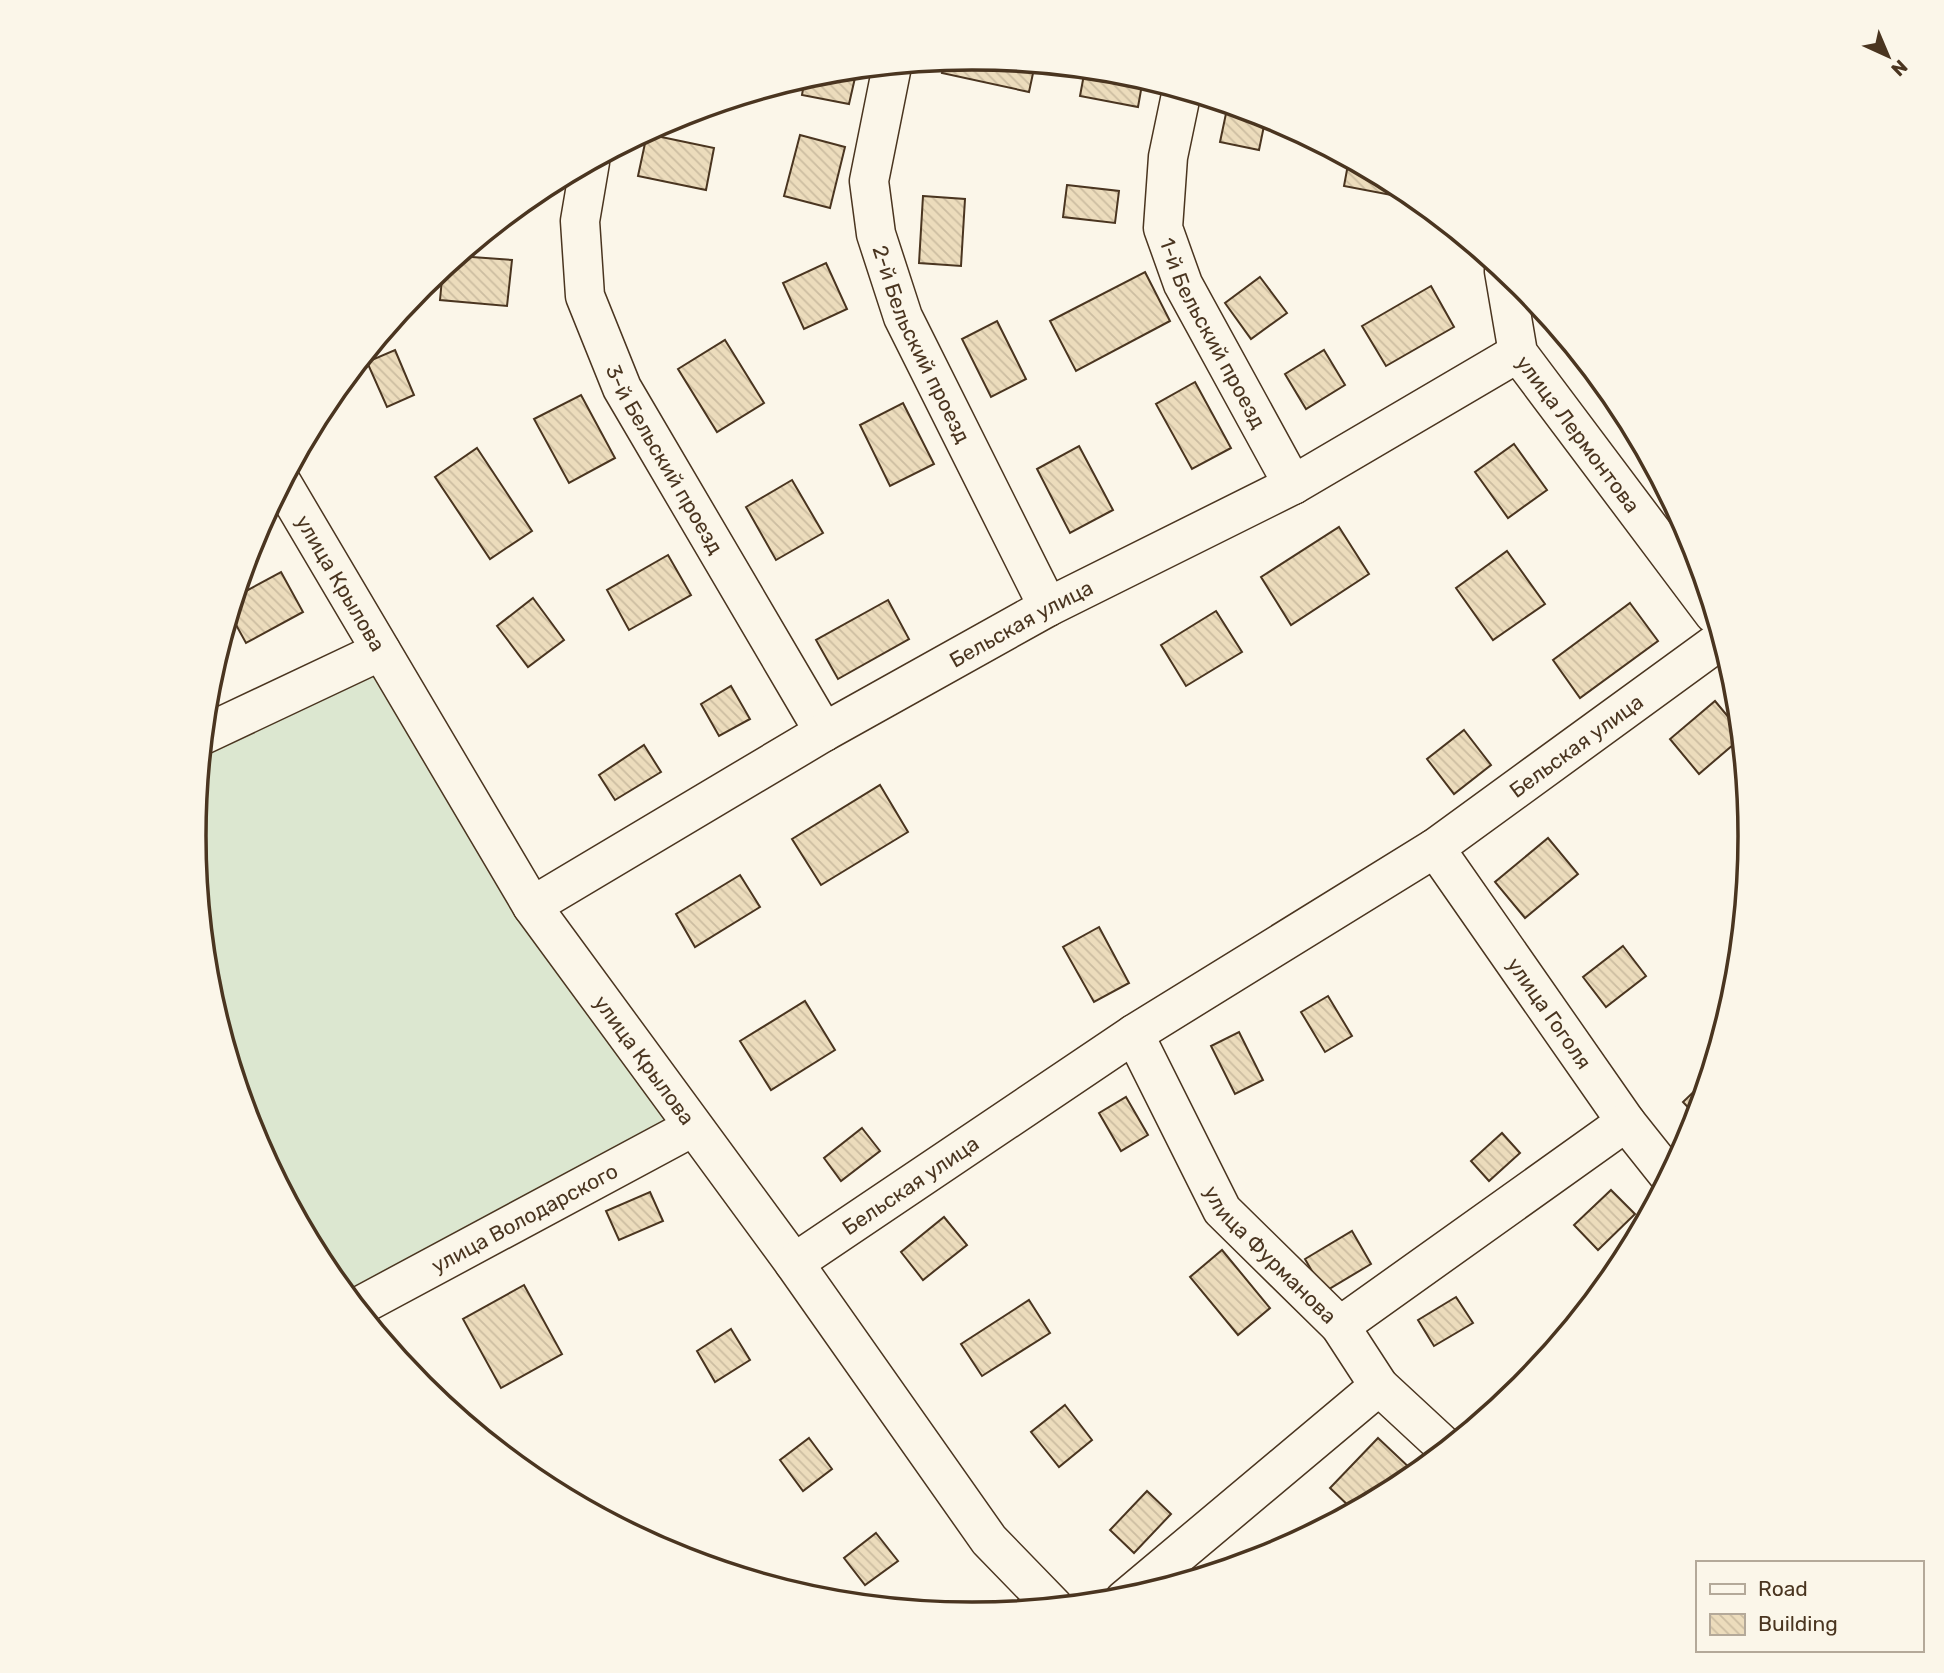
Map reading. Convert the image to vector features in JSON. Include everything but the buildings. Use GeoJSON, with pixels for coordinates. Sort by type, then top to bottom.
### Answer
{"type":"FeatureCollection","features":[{"type":"Feature","properties":{"kind":"street","name":"2-й Бельский проезд"},"geometry":{"type":"LineString","coordinates":[[890,75],[869,181],[876,234],[903,317],[1048,607]]}},
{"type":"Feature","properties":{"kind":"street","name":"1-й Бельский проезд"},"geometry":{"type":"LineString","coordinates":[[1180,99],[1168,157],[1163,228],[1183,284],[1293,485]]}},
{"type":"Feature","properties":{"kind":"street","name":"3-й Бельский проезд"},"geometry":{"type":"LineString","coordinates":[[588,174],[580,221],[585,296],[622,388],[824,732]]}},
{"type":"Feature","properties":{"kind":"street","name":"улица Лермонтова"},"geometry":{"type":"LineString","coordinates":[[1507,288],[1518,353],[1699,594]]}},
{"type":"Feature","properties":{"kind":"street","name":"Бельская улица"},"geometry":{"type":"LineString","coordinates":[[532,906],[824,732],[1048,607],[1293,485],[1518,353]]}},
{"type":"Feature","properties":{"kind":"street","name":"улица Крылова"},"geometry":{"type":"LineString","coordinates":[[287,492],[532,906],[794,1263],[989,1540],[1046,1599]]}},
{"type":"Feature","properties":{"kind":"street","name":"Бельская улица"},"geometry":{"type":"LineString","coordinates":[[794,1263],[1134,1034],[1435,848],[1714,645]]}},
{"type":"Feature","properties":{"kind":"street"},"geometry":{"type":"LineString","coordinates":[[213,730],[381,651]]}},
{"type":"Feature","properties":{"kind":"street","name":"улица Гоголя"},"geometry":{"type":"LineString","coordinates":[[1435,848],[1626,1122],[1663,1168]]}},
{"type":"Feature","properties":{"kind":"street","name":"улица Фурманова"},"geometry":{"type":"LineString","coordinates":[[1134,1034],[1222,1210],[1340,1326],[1379,1387],[1441,1443]]}},
{"type":"Feature","properties":{"kind":"street"},"geometry":{"type":"LineString","coordinates":[[1340,1326],[1626,1122]]}},
{"type":"Feature","properties":{"kind":"street","name":"улица Володарского"},"geometry":{"type":"LineString","coordinates":[[364,1303],[693,1127]]}},
{"type":"Feature","properties":{"kind":"street"},"geometry":{"type":"LineString","coordinates":[[1145,1583],[1379,1387]]}},
{"type":"Feature","properties":{"kind":"green space"},"geometry":{"type":"Polygon","coordinates":[[[381,651],[693,1127],[364,1303],[308,1220],[285,1176],[246,1083],[232,1035],[220,986],[207,887],[207,786],[213,730],[381,651]]]}}]}
